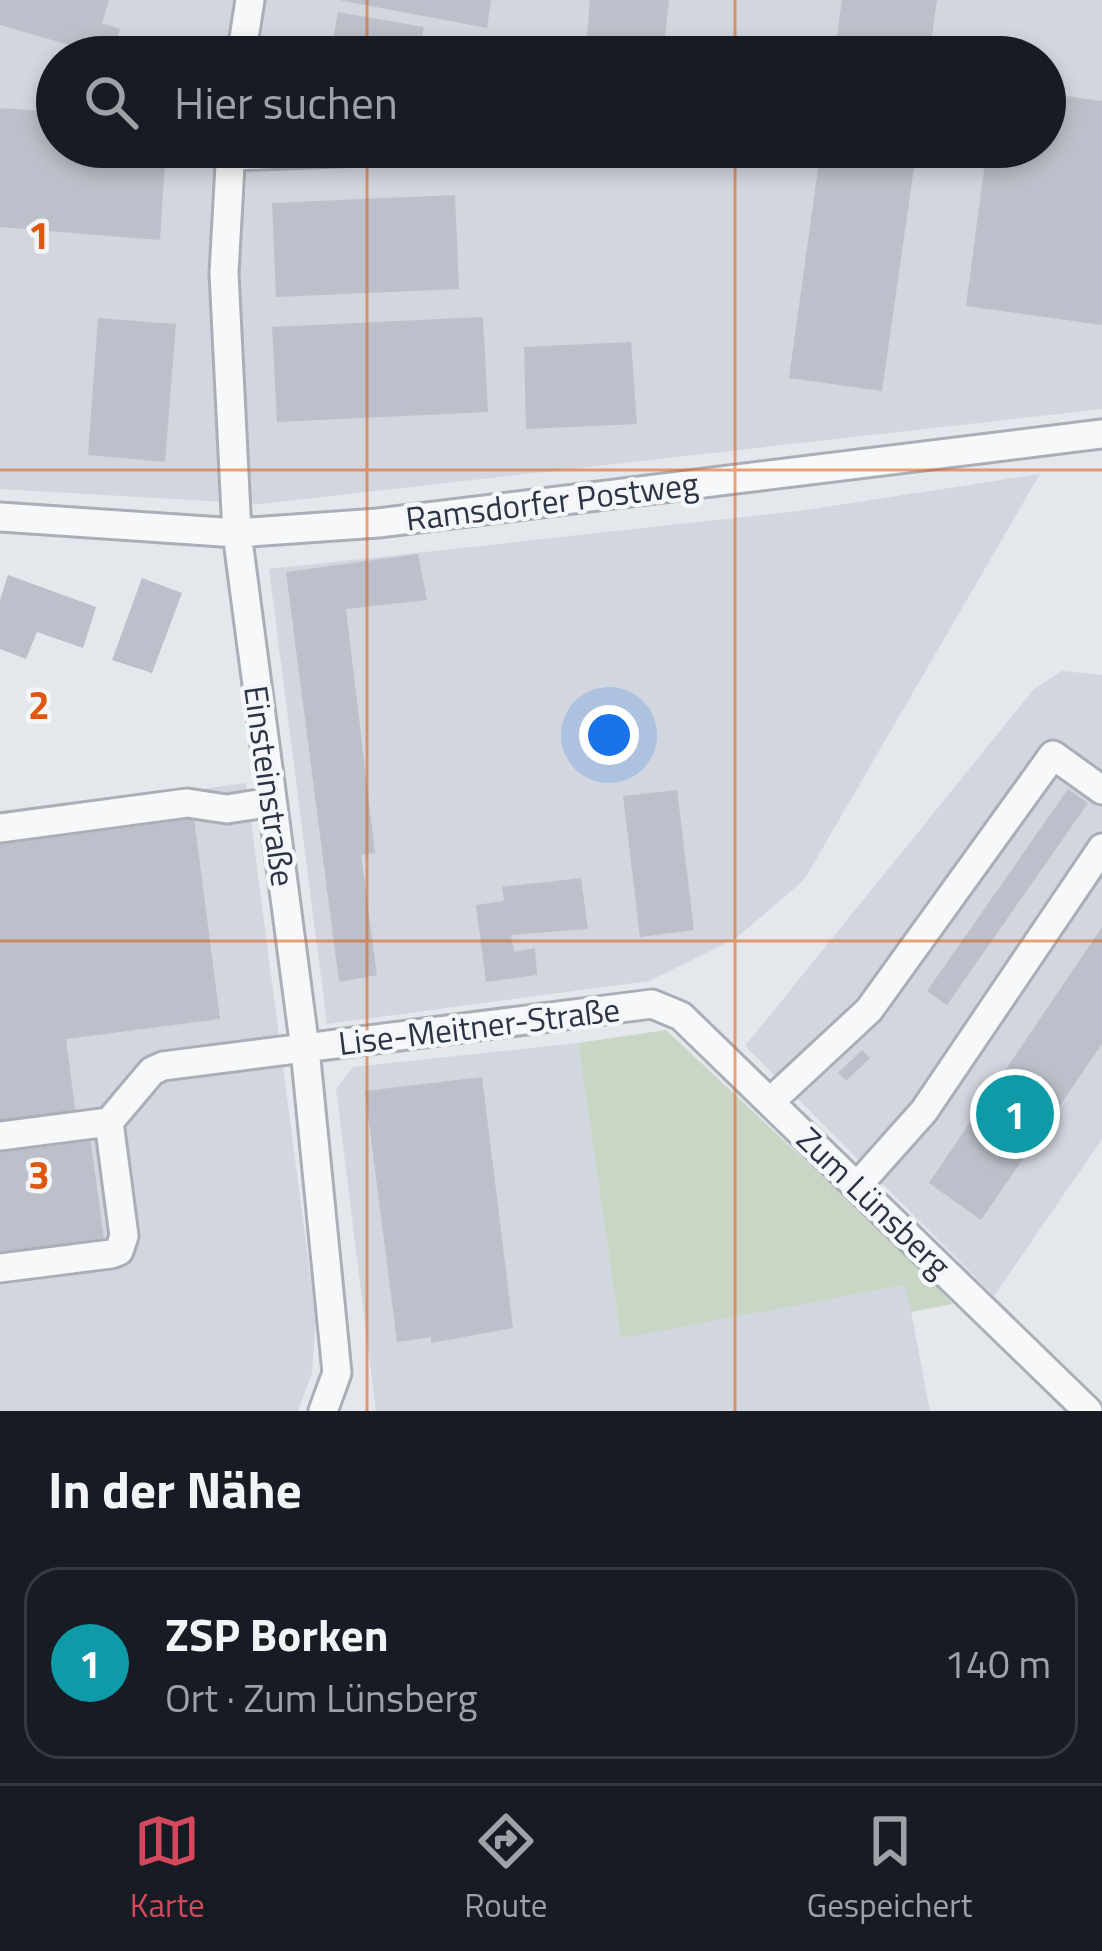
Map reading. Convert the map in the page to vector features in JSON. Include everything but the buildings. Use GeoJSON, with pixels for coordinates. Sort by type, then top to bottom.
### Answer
{"type":"FeatureCollection","features":[{"type":"Feature","properties":{"kind":"street"},"geometry":{"type":"LineString","coordinates":[[244,36],[250,0]]}},
{"type":"Feature","properties":{"kind":"street","name":"Einsteinstraße"},"geometry":{"type":"LineString","coordinates":[[230,168],[224,273],[237,533],[305,1049],[338,1373],[323,1411]]}},
{"type":"Feature","properties":{"kind":"street","name":"Ramsdorfer Postweg"},"geometry":{"type":"LineString","coordinates":[[0,517],[237,533],[378,523],[1102,434]]}},
{"type":"Feature","properties":{"kind":"street"},"geometry":{"type":"LineString","coordinates":[[771,1101],[869,1010],[1053,755],[1102,790]]}},
{"type":"Feature","properties":{"kind":"street"},"geometry":{"type":"LineString","coordinates":[[0,828],[187,803],[227,809],[272,802]]}},
{"type":"Feature","properties":{"kind":"street"},"geometry":{"type":"LineString","coordinates":[[858,1184],[924,1111],[1102,848]]}},
{"type":"Feature","properties":{"kind":"street","name":"Zum Lünsberg"},"geometry":{"type":"LineString","coordinates":[[652,1004],[681,1016],[1088,1411]]}},
{"type":"Feature","properties":{"kind":"street","name":"Lise-Meitner-Straße"},"geometry":{"type":"LineString","coordinates":[[109,1121],[152,1071],[163,1066],[652,1004]]}},
{"type":"Feature","properties":{"kind":"street"},"geometry":{"type":"LineString","coordinates":[[0,1136],[109,1121],[124,1236],[119,1251],[0,1268]]}},
{"type":"Feature","properties":{"kind":"shaded area"},"geometry":{"type":"Polygon","coordinates":[[[0,0],[1102,0],[1102,409],[260,504],[0,489],[0,0]]]}},
{"type":"Feature","properties":{"kind":"shaded area"},"geometry":{"type":"Polygon","coordinates":[[[1040,474],[804,880],[735,939],[649,981],[327,1024],[269,569],[799,511],[1040,474]]]}},
{"type":"Feature","properties":{"kind":"shaded area"},"geometry":{"type":"Polygon","coordinates":[[[1062,671],[1102,675],[1102,1139],[994,1296],[745,1046],[1034,689],[1062,671]]]}},
{"type":"Feature","properties":{"kind":"shaded area"},"geometry":{"type":"Polygon","coordinates":[[[246,783],[316,1319],[312,1373],[298,1411],[0,1411],[0,816],[246,783]]]}},
{"type":"Feature","properties":{"kind":"shaded area"},"geometry":{"type":"Polygon","coordinates":[[[578,1043],[621,1337],[906,1285],[930,1411],[376,1411],[336,1089],[353,1067],[578,1043]]]}},
{"type":"Feature","properties":{"kind":"green space"},"geometry":{"type":"Polygon","coordinates":[[[666,1030],[953,1304],[911,1312],[905,1285],[621,1338],[578,1043],[666,1030]]]}},
{"type":"Feature","properties":{"kind":"place","name":"ZSP Borken"},"geometry":{"type":"Point","coordinates":[1015,1114]}}]}
